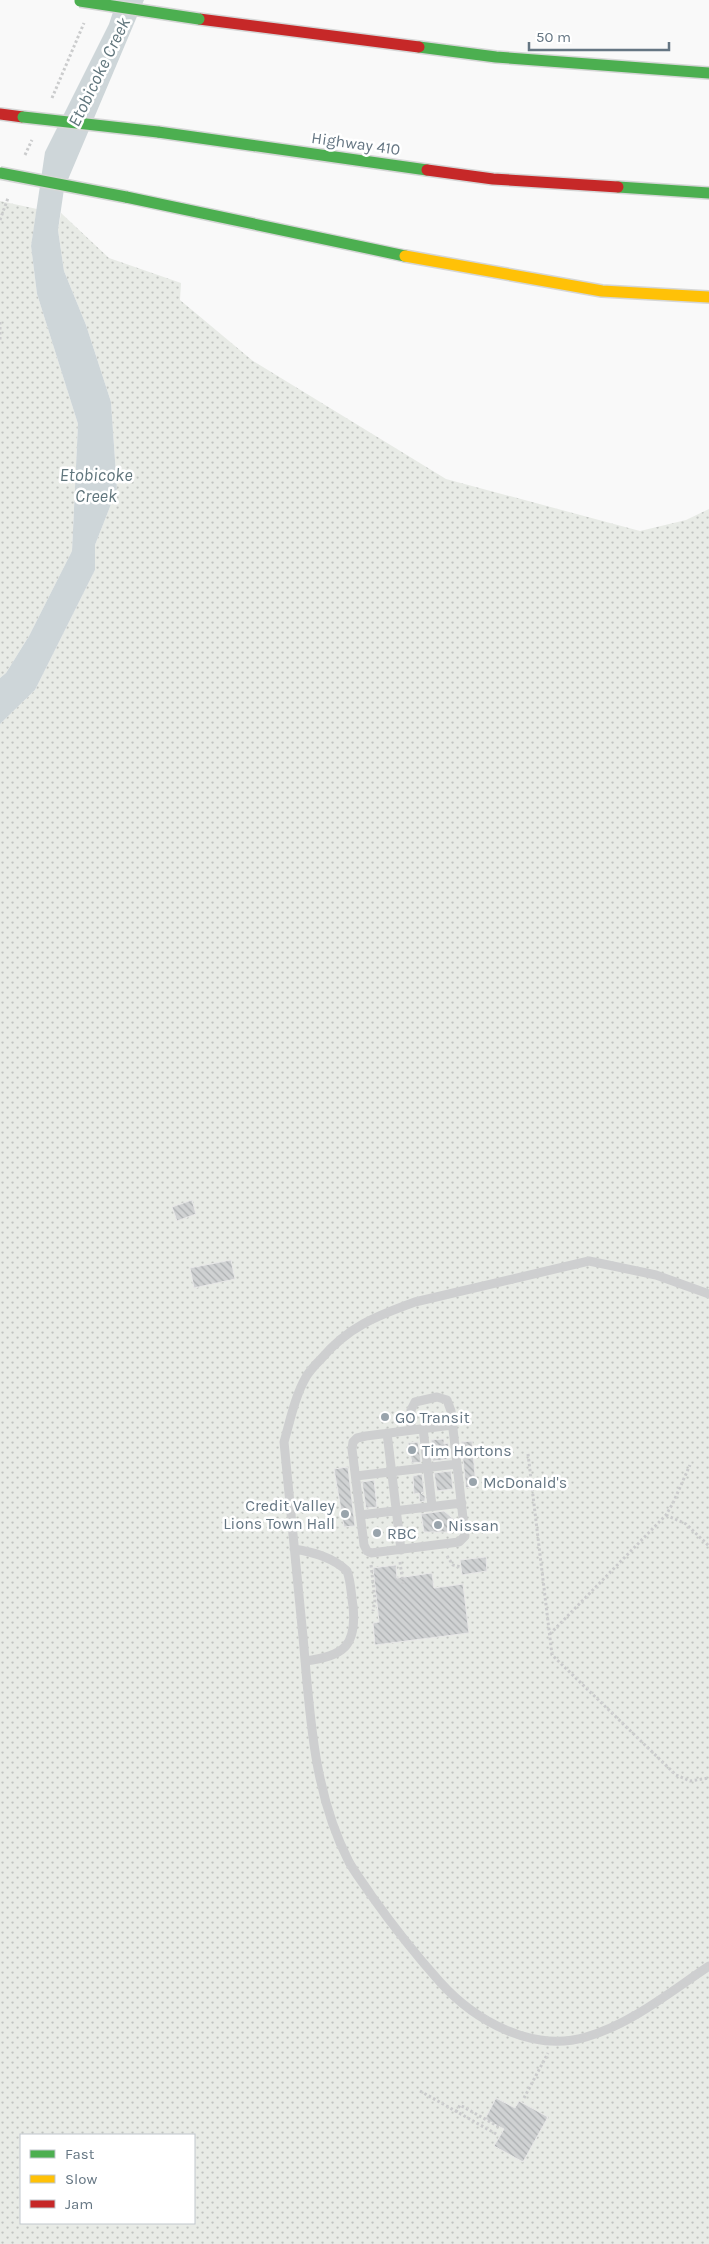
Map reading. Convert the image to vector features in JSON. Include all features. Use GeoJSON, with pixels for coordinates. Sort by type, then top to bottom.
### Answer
{"type":"FeatureCollection","features":[{"type":"Feature","properties":{"kind":"highway"},"geometry":{"type":"LineString","coordinates":[[78,0],[199,19],[496,57],[709,73]]}},
{"type":"Feature","properties":{"kind":"highway","name":"Highway 410"},"geometry":{"type":"LineString","coordinates":[[0,114],[158,132],[493,178],[709,193]]}},
{"type":"Feature","properties":{"kind":"highway"},"geometry":{"type":"LineString","coordinates":[[0,173],[327,241],[503,275],[602,291],[709,297]]}},
{"type":"Feature","properties":{"kind":"lane"},"geometry":{"type":"LineString","coordinates":[[709,1294],[656,1274],[589,1260],[415,1302],[353,1328],[332,1346],[306,1376],[298,1394],[284,1442],[314,1750],[325,1804],[349,1863],[405,1943],[448,1991],[472,2011],[488,2021],[529,2038],[555,2040],[585,2038],[618,2026],[709,1966]]}},
{"type":"Feature","properties":{"kind":"lane"},"geometry":{"type":"LineString","coordinates":[[411,1430],[412,1404],[417,1400],[437,1397],[444,1398],[448,1402],[452,1424],[465,1533],[462,1541],[401,1554],[367,1551],[360,1515],[352,1447],[354,1440],[362,1436],[411,1430],[452,1424]]}},
{"type":"Feature","properties":{"kind":"lane"},"geometry":{"type":"LineString","coordinates":[[423,1428],[432,1506]]}},
{"type":"Feature","properties":{"kind":"lane"},"geometry":{"type":"LineString","coordinates":[[387,1433],[401,1554]]}},
{"type":"Feature","properties":{"kind":"lane"},"geometry":{"type":"LineString","coordinates":[[356,1476],[457,1464]]}},
{"type":"Feature","properties":{"kind":"lane"},"geometry":{"type":"LineString","coordinates":[[360,1515],[462,1503]]}},
{"type":"Feature","properties":{"kind":"lane"},"geometry":{"type":"LineString","coordinates":[[294,1549],[323,1556],[347,1571],[354,1622],[353,1633],[343,1648],[326,1658],[305,1661]]}},
{"type":"Feature","properties":{"kind":"path"},"geometry":{"type":"LineString","coordinates":[[0,322],[0,340]]}},
{"type":"Feature","properties":{"kind":"path"},"geometry":{"type":"LineString","coordinates":[[528,1454],[549,1635],[551,1650],[555,1658],[672,1772],[686,1780],[709,1778]]}},
{"type":"Feature","properties":{"kind":"path"},"geometry":{"type":"LineString","coordinates":[[549,1635],[666,1515],[690,1465]]}},
{"type":"Feature","properties":{"kind":"path"},"geometry":{"type":"LineString","coordinates":[[666,1515],[686,1524],[709,1546]]}},
{"type":"Feature","properties":{"kind":"path"},"geometry":{"type":"LineString","coordinates":[[447,1553],[450,1562],[461,1567]]}},
{"type":"Feature","properties":{"kind":"path"},"geometry":{"type":"LineString","coordinates":[[401,1554],[403,1584]]}},
{"type":"Feature","properties":{"kind":"path"},"geometry":{"type":"LineString","coordinates":[[365,1612],[375,1611],[371,1563]]}},
{"type":"Feature","properties":{"kind":"path"},"geometry":{"type":"LineString","coordinates":[[524,2098],[555,2040]]}},
{"type":"Feature","properties":{"kind":"path"},"geometry":{"type":"LineString","coordinates":[[420,2091],[498,2135]]}},
{"type":"Feature","properties":{"kind":"path"},"geometry":{"type":"LineString","coordinates":[[456,2112],[460,2105],[501,2128]]}},
{"type":"Feature","properties":{"kind":"shaded area"},"geometry":{"type":"Polygon","coordinates":[[[0,201],[37,209],[31,246],[37,294],[78,424],[72,551],[29,636],[6,673],[0,678],[0,201]]]}},
{"type":"Feature","properties":{"kind":"shaded area"},"geometry":{"type":"Polygon","coordinates":[[[61,213],[109,258],[181,283],[180,300],[253,361],[446,479],[640,531],[686,520],[709,509],[709,2244],[0,2244],[0,724],[35,690],[95,570],[95,545],[117,489],[111,402],[86,325],[64,271],[58,230],[61,213]]]}},
{"type":"Feature","properties":{"kind":"water","name":"Etobicoke Creek"},"geometry":{"type":"Polygon","coordinates":[[[117,0],[144,0],[64,189],[58,230],[64,271],[86,325],[111,402],[117,489],[95,545],[95,570],[35,690],[0,724],[0,678],[6,673],[29,636],[72,551],[78,424],[37,294],[31,246],[45,152],[109,24],[117,0]]]}},
{"type":"Feature","properties":{"kind":"building"},"geometry":{"type":"Polygon","coordinates":[[[192,1200],[196,1214],[177,1221],[172,1207],[192,1200]]]}},
{"type":"Feature","properties":{"kind":"building"},"geometry":{"type":"Polygon","coordinates":[[[231,1260],[235,1279],[194,1288],[190,1268],[231,1260]]]}},
{"type":"Feature","properties":{"kind":"building"},"geometry":{"type":"Polygon","coordinates":[[[444,1439],[444,1444],[448,1443],[450,1459],[433,1461],[431,1440],[444,1439]]]}},
{"type":"Feature","properties":{"kind":"building"},"geometry":{"type":"Polygon","coordinates":[[[472,1441],[476,1486],[466,1488],[461,1442],[472,1441]]]}},
{"type":"Feature","properties":{"kind":"building"},"geometry":{"type":"Polygon","coordinates":[[[418,1442],[421,1462],[412,1463],[408,1443],[418,1442]]]}},
{"type":"Feature","properties":{"kind":"building"},"geometry":{"type":"Polygon","coordinates":[[[348,1467],[355,1526],[344,1527],[334,1469],[348,1467]]]}},
{"type":"Feature","properties":{"kind":"building"},"geometry":{"type":"Polygon","coordinates":[[[451,1471],[453,1489],[437,1491],[434,1473],[451,1471]]]}},
{"type":"Feature","properties":{"kind":"building"},"geometry":{"type":"Polygon","coordinates":[[[422,1474],[424,1492],[421,1493],[425,1496],[425,1501],[420,1502],[419,1493],[414,1494],[413,1476],[422,1474]]]}},
{"type":"Feature","properties":{"kind":"building"},"geometry":{"type":"Polygon","coordinates":[[[374,1480],[377,1507],[366,1508],[362,1482],[374,1480]]]}},
{"type":"Feature","properties":{"kind":"building","name":"Nissan"},"geometry":{"type":"Polygon","coordinates":[[[444,1511],[457,1522],[451,1532],[424,1532],[421,1514],[444,1511]]]}},
{"type":"Feature","properties":{"kind":"building"},"geometry":{"type":"Polygon","coordinates":[[[486,1557],[487,1571],[462,1575],[460,1560],[486,1557]]]}},
{"type":"Feature","properties":{"kind":"building"},"geometry":{"type":"Polygon","coordinates":[[[396,1565],[397,1578],[432,1573],[434,1588],[463,1584],[469,1633],[375,1645],[373,1623],[379,1622],[373,1568],[396,1565]]]}},
{"type":"Feature","properties":{"kind":"building"},"geometry":{"type":"Polygon","coordinates":[[[496,2098],[515,2108],[519,2101],[548,2117],[523,2162],[494,2146],[504,2129],[485,2119],[496,2098]]]}},
{"type":"Feature","properties":{"kind":"traffic: fast"},"geometry":{"type":"LineString","coordinates":[[80,1],[199,19]]}},
{"type":"Feature","properties":{"kind":"traffic: fast"},"geometry":{"type":"LineString","coordinates":[[419,47],[496,57],[709,73]]}},
{"type":"Feature","properties":{"kind":"traffic: fast"},"geometry":{"type":"LineString","coordinates":[[23,117],[158,132]]}},
{"type":"Feature","properties":{"kind":"traffic: fast"},"geometry":{"type":"LineString","coordinates":[[158,132],[427,170]]}},
{"type":"Feature","properties":{"kind":"traffic: fast"},"geometry":{"type":"LineString","coordinates":[[0,173],[126,197]]}},
{"type":"Feature","properties":{"kind":"traffic: fast"},"geometry":{"type":"LineString","coordinates":[[618,187],[709,193]]}},
{"type":"Feature","properties":{"kind":"traffic: fast"},"geometry":{"type":"LineString","coordinates":[[126,197],[405,256]]}},
{"type":"Feature","properties":{"kind":"traffic: slow"},"geometry":{"type":"LineString","coordinates":[[405,256],[602,291],[709,297]]}},
{"type":"Feature","properties":{"kind":"traffic: jam"},"geometry":{"type":"LineString","coordinates":[[199,19],[419,47]]}},
{"type":"Feature","properties":{"kind":"traffic: jam"},"geometry":{"type":"LineString","coordinates":[[0,114],[23,117]]}},
{"type":"Feature","properties":{"kind":"traffic: jam"},"geometry":{"type":"LineString","coordinates":[[427,170],[493,179],[618,187]]}},
{"type":"Feature","properties":{"kind":"place","name":"GO Transit"},"geometry":{"type":"Point","coordinates":[385,1417]}},
{"type":"Feature","properties":{"kind":"place","name":"Tim Hortons"},"geometry":{"type":"Point","coordinates":[412,1450]}},
{"type":"Feature","properties":{"kind":"place","name":"McDonald's"},"geometry":{"type":"Point","coordinates":[473,1482]}},
{"type":"Feature","properties":{"kind":"place","name":"Credit Valley Lions Town Hall"},"geometry":{"type":"Point","coordinates":[345,1514]}},
{"type":"Feature","properties":{"kind":"place","name":"Nissan"},"geometry":{"type":"Point","coordinates":[438,1525]}},
{"type":"Feature","properties":{"kind":"place","name":"RBC"},"geometry":{"type":"Point","coordinates":[377,1533]}}]}
